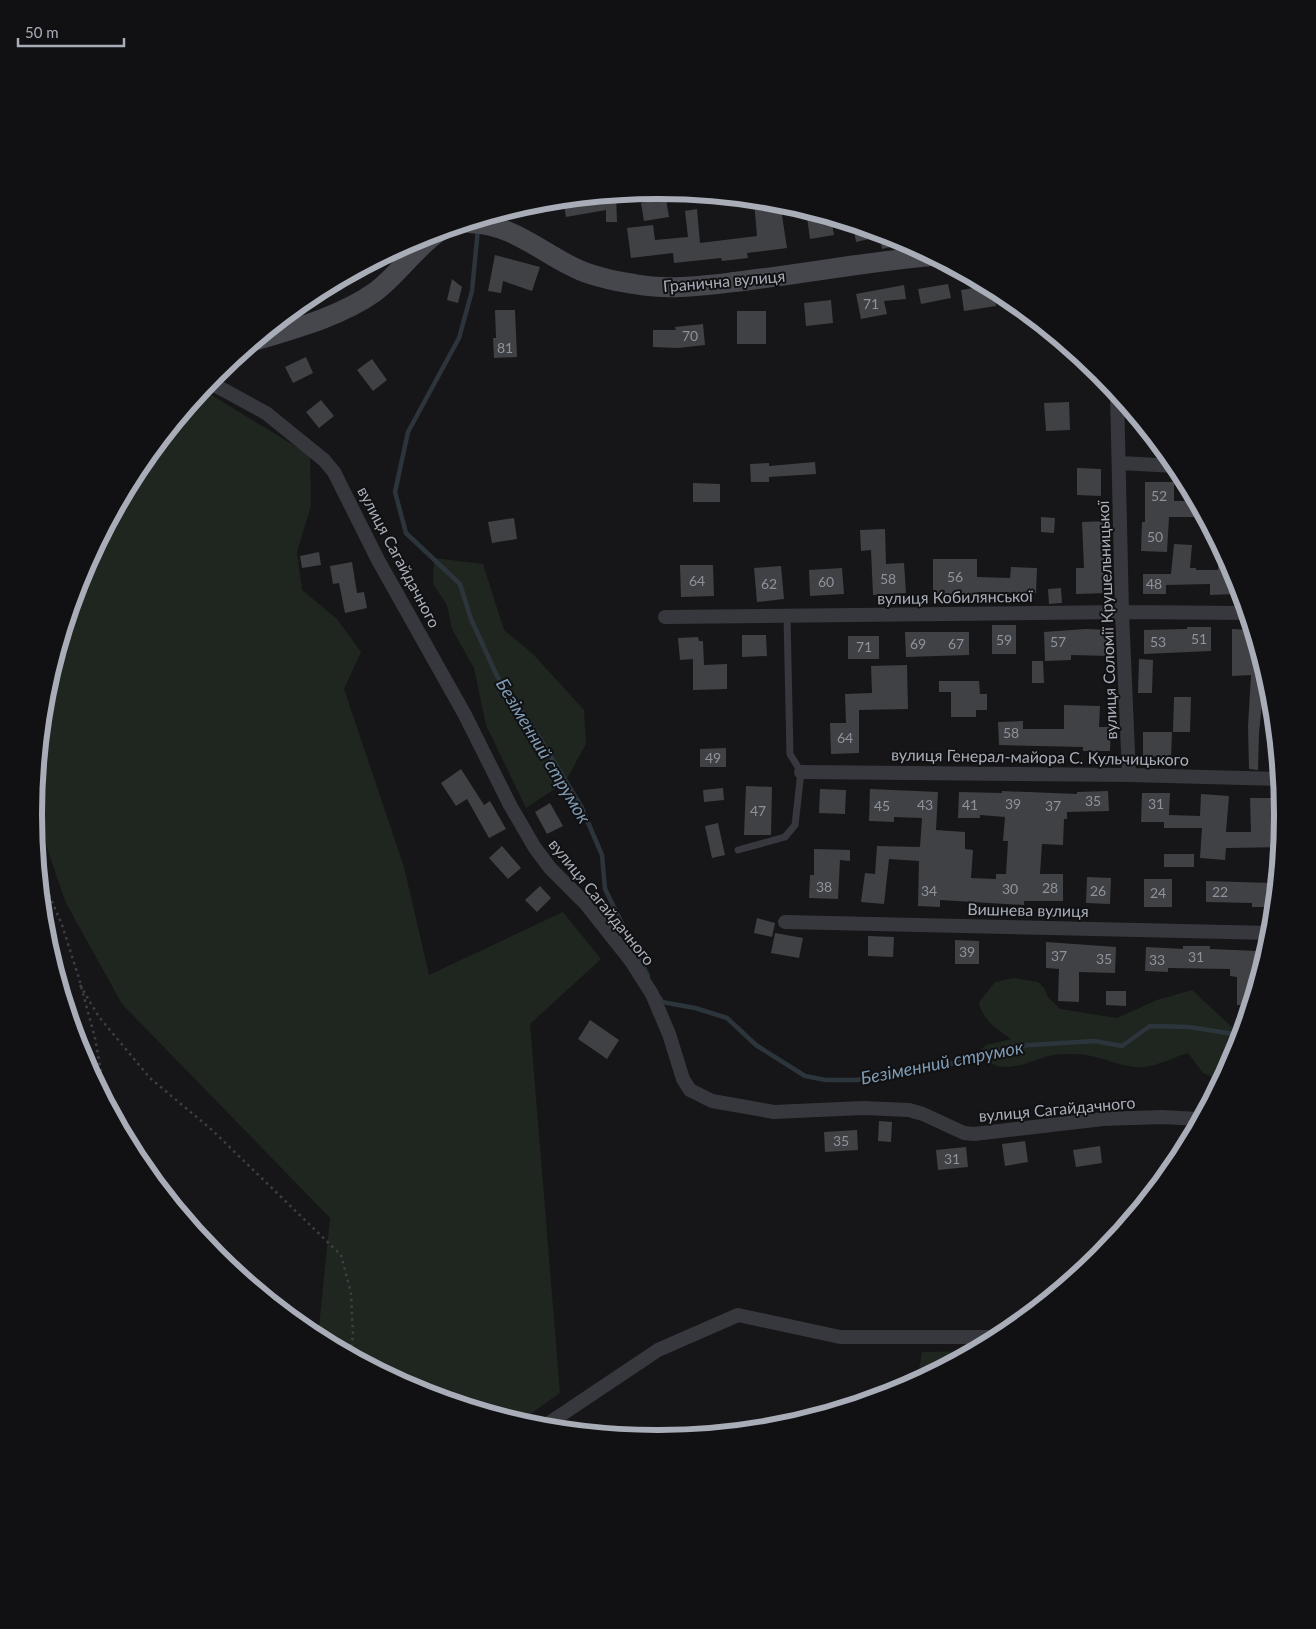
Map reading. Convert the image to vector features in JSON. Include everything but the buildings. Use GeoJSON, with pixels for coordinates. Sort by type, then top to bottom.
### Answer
{"type":"FeatureCollection","features":[{"type":"Feature","properties":{"kind":"street","name":"Гранична вулиця"},"geometry":{"type":"LineString","coordinates":[[482,225],[518,234],[584,272],[626,283],[660,287],[686,287],[766,278],[920,257]]}},
{"type":"Feature","properties":{"kind":"street"},"geometry":{"type":"LineString","coordinates":[[272,335],[320,319],[364,299],[386,283],[421,247]]}},
{"type":"Feature","properties":{"kind":"street","name":"вулиця Сагайдачного"},"geometry":{"type":"LineString","coordinates":[[216,386],[273,417],[324,460],[334,472],[378,560],[460,706],[510,805],[543,860],[575,891],[642,978],[661,1015],[683,1079],[693,1093],[725,1104],[774,1112],[852,1108],[902,1109],[923,1114],[964,1133],[974,1134],[1103,1119],[1192,1120]]}},
{"type":"Feature","properties":{"kind":"street","name":"вулиця Соломії Крушельницької"},"geometry":{"type":"LineString","coordinates":[[1117,405],[1122,612],[1129,775]]}},
{"type":"Feature","properties":{"kind":"street"},"geometry":{"type":"LineString","coordinates":[[1120,463],[1164,465]]}},
{"type":"Feature","properties":{"kind":"street","name":"вулиця Кобилянської"},"geometry":{"type":"LineString","coordinates":[[665,617],[1122,612],[1240,613]]}},
{"type":"Feature","properties":{"kind":"street","name":"вулиця Генерал-майора С. Кульчицького"},"geometry":{"type":"LineString","coordinates":[[801,772],[1129,775],[1272,779]]}},
{"type":"Feature","properties":{"kind":"street","name":"Вишнева вулиця"},"geometry":{"type":"LineString","coordinates":[[785,922],[1262,933]]}},
{"type":"Feature","properties":{"kind":"street"},"geometry":{"type":"LineString","coordinates":[[553,1421],[658,1350],[738,1316],[840,1337],[983,1337]]}},
{"type":"Feature","properties":{"kind":"lane"},"geometry":{"type":"LineString","coordinates":[[738,850],[784,837],[795,826],[801,772],[790,754],[787,617]]}},
{"type":"Feature","properties":{"kind":"path"},"geometry":{"type":"LineString","coordinates":[[48,891],[62,925],[80,985],[95,1038],[102,1078]]}},
{"type":"Feature","properties":{"kind":"path"},"geometry":{"type":"LineString","coordinates":[[80,985],[99,1017],[150,1078],[212,1130],[341,1255],[352,1293],[353,1335],[351,1348]]}},
{"type":"Feature","properties":{"kind":"shaded area"},"geometry":{"type":"Polygon","coordinates":[[[209,394],[310,455],[311,506],[297,552],[302,590],[337,619],[361,652],[344,689],[404,867],[429,975],[563,912],[601,959],[530,1024],[560,1393],[528,1416],[499,1409],[422,1383],[386,1367],[350,1348],[319,1328],[330,1218],[122,1004],[66,903],[43,837],[42,814],[48,734],[54,694],[63,655],[89,579],[125,507],[146,473],[170,440],[209,394]]]}},
{"type":"Feature","properties":{"kind":"shaded area"},"geometry":{"type":"Polygon","coordinates":[[[434,558],[483,564],[504,630],[533,654],[584,710],[586,744],[565,782],[526,808],[486,725],[474,668],[452,629],[447,605],[433,584],[434,558]]]}},
{"type":"Feature","properties":{"kind":"shaded area"},"geometry":{"type":"Polygon","coordinates":[[[1013,978],[1038,982],[1044,988],[1048,997],[1060,1009],[1117,1018],[1157,1000],[1192,990],[1233,1028],[1223,1052],[1222,1061],[1216,1074],[1212,1077],[1203,1073],[1188,1053],[1146,1067],[1123,1065],[1081,1054],[1060,1054],[1022,1065],[1003,1067],[994,1065],[980,1051],[986,1045],[1011,1039],[987,1019],[980,1008],[979,1002],[995,982],[1013,978]]]}},
{"type":"Feature","properties":{"kind":"shaded area"},"geometry":{"type":"Polygon","coordinates":[[[960,1351],[919,1372],[922,1352],[960,1351]]]}},
{"type":"Feature","properties":{"kind":"waterway","name":"Безіменний струмок"},"geometry":{"type":"LineString","coordinates":[[478,229],[472,291],[459,338],[408,432],[395,492],[406,533],[460,584],[471,619],[497,676],[539,737],[581,806],[602,855],[605,889],[648,976]]}},
{"type":"Feature","properties":{"kind":"waterway","name":"Безіменний струмок"},"geometry":{"type":"LineString","coordinates":[[660,998],[662,1002],[695,1008],[727,1018],[756,1045],[805,1076],[826,1080],[857,1080],[913,1068],[963,1062],[1015,1046],[1094,1041],[1122,1046],[1150,1026],[1189,1027],[1233,1034]]}}]}
